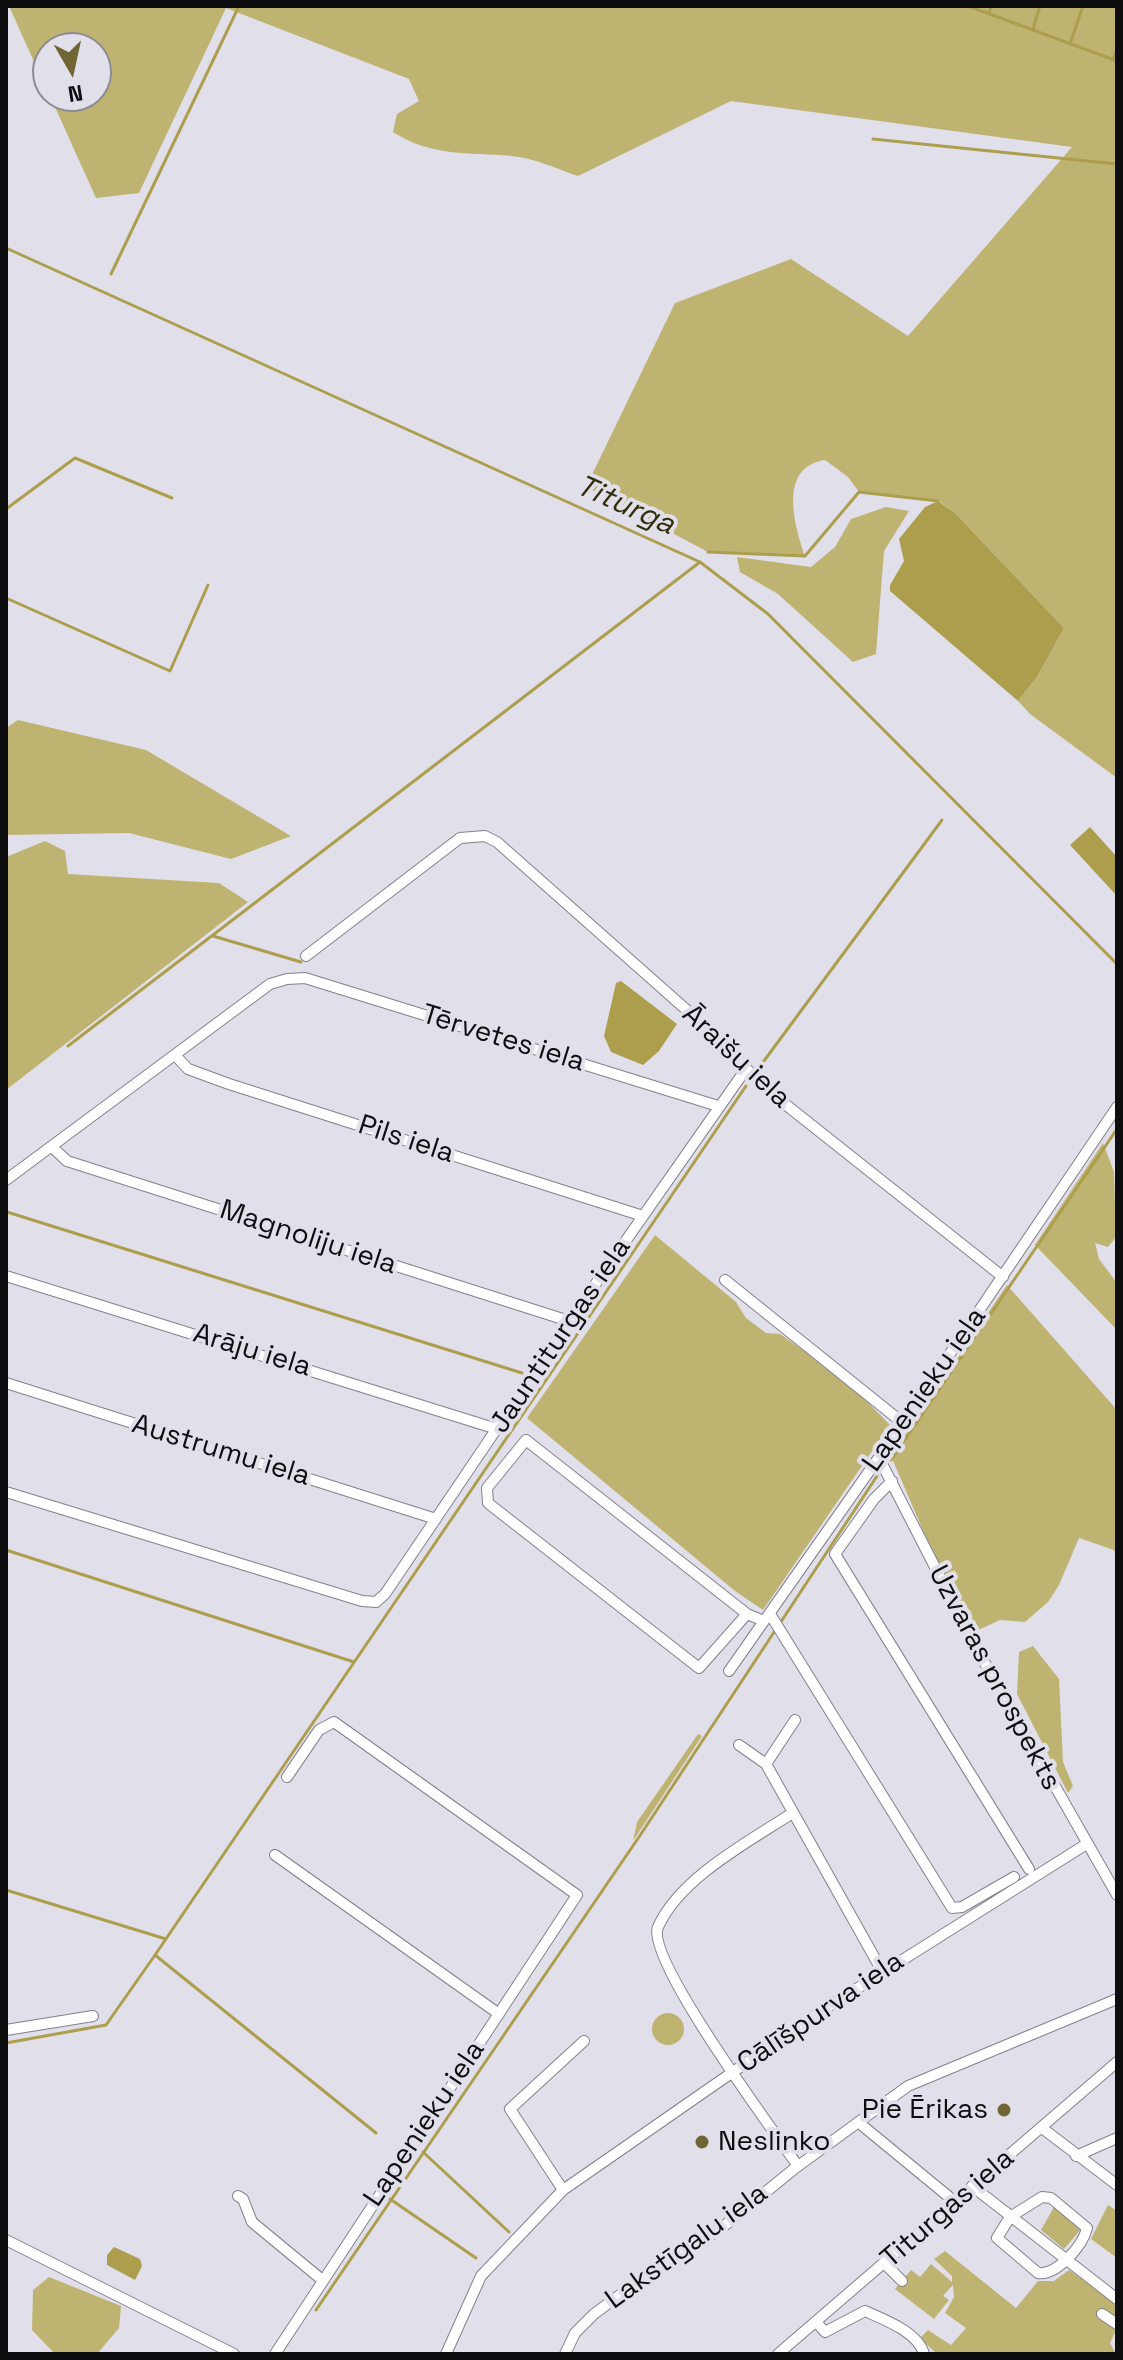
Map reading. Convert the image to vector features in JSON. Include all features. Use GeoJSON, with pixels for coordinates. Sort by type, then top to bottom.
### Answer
{"type":"FeatureCollection","features":[{"type":"Feature","properties":{"kind":"street","name":"Āraišu iela"},"geometry":{"type":"LineString","coordinates":[[306,956],[460,838],[474,835],[497,842],[725,1044],[761,1085],[1003,1277]]}},
{"type":"Feature","properties":{"kind":"street","name":"Tērvetes iela"},"geometry":{"type":"LineString","coordinates":[[175,1055],[270,984],[305,978],[718,1106]]}},
{"type":"Feature","properties":{"kind":"street"},"geometry":{"type":"LineString","coordinates":[[6,1180],[175,1055]]}},
{"type":"Feature","properties":{"kind":"street","name":"Pils iela"},"geometry":{"type":"LineString","coordinates":[[175,1055],[188,1069],[229,1084],[643,1216]]}},
{"type":"Feature","properties":{"kind":"street","name":"Jauntiturgas iela"},"geometry":{"type":"LineString","coordinates":[[6,1492],[362,1601],[376,1602],[746,1069]]}},
{"type":"Feature","properties":{"kind":"street","name":"Lapenieku iela"},"geometry":{"type":"LineString","coordinates":[[729,1671],[879,1458],[1117,1107]]}},
{"type":"Feature","properties":{"kind":"street","name":"Magnoliju iela"},"geometry":{"type":"LineString","coordinates":[[52,1147],[67,1161],[569,1321]]}},
{"type":"Feature","properties":{"kind":"street","name":"Arāju iela"},"geometry":{"type":"LineString","coordinates":[[6,1276],[497,1429]]}},
{"type":"Feature","properties":{"kind":"street"},"geometry":{"type":"LineString","coordinates":[[725,1280],[903,1423]]}},
{"type":"Feature","properties":{"kind":"street","name":"Austrumu iela"},"geometry":{"type":"LineString","coordinates":[[6,1383],[436,1519]]}},
{"type":"Feature","properties":{"kind":"street"},"geometry":{"type":"LineString","coordinates":[[747,1614],[699,1668],[488,1503],[487,1488],[526,1440],[747,1614],[767,1617],[952,1908],[962,1907],[1014,1877]]}},
{"type":"Feature","properties":{"kind":"street","name":"Uzvaras prospekts"},"geometry":{"type":"LineString","coordinates":[[879,1458],[963,1623],[1085,1845],[1117,1895]]}},
{"type":"Feature","properties":{"kind":"street"},"geometry":{"type":"LineString","coordinates":[[892,1481],[874,1499],[835,1554],[1029,1869]]}},
{"type":"Feature","properties":{"kind":"street"},"geometry":{"type":"LineString","coordinates":[[766,1764],[795,1720]]}},
{"type":"Feature","properties":{"kind":"street","name":"Lapenieku iela"},"geometry":{"type":"LineString","coordinates":[[275,2354],[321,2279],[577,1895],[334,1722],[319,1730],[287,1777]]}},
{"type":"Feature","properties":{"kind":"street"},"geometry":{"type":"LineString","coordinates":[[739,1745],[766,1764],[791,1814],[882,1971]]}},
{"type":"Feature","properties":{"kind":"street"},"geometry":{"type":"LineString","coordinates":[[791,1814],[693,1881],[658,1927],[656,1940],[665,1963],[731,2073],[798,2166]]}},
{"type":"Feature","properties":{"kind":"street","name":"Cālīšpurva iela"},"geometry":{"type":"LineString","coordinates":[[446,2354],[481,2276],[563,2190],[882,1971],[1085,1845]]}},
{"type":"Feature","properties":{"kind":"street"},"geometry":{"type":"LineString","coordinates":[[275,1855],[499,2014]]}},
{"type":"Feature","properties":{"kind":"street","name":"Lakstīgalu iela"},"geometry":{"type":"LineString","coordinates":[[565,2354],[575,2333],[594,2314],[640,2280],[719,2230],[798,2166],[908,2086],[1117,1999]]}},
{"type":"Feature","properties":{"kind":"street"},"geometry":{"type":"LineString","coordinates":[[6,2030],[93,2016]]}},
{"type":"Feature","properties":{"kind":"street"},"geometry":{"type":"LineString","coordinates":[[563,2190],[510,2109],[584,2041]]}},
{"type":"Feature","properties":{"kind":"street","name":"Titurgas iela"},"geometry":{"type":"LineString","coordinates":[[778,2354],[1117,2062]]}},
{"type":"Feature","properties":{"kind":"street"},"geometry":{"type":"LineString","coordinates":[[858,2122],[954,2201]]}},
{"type":"Feature","properties":{"kind":"street"},"geometry":{"type":"LineString","coordinates":[[1042,2128],[1117,2185]]}},
{"type":"Feature","properties":{"kind":"street"},"geometry":{"type":"LineString","coordinates":[[1076,2156],[1117,2138]]}},
{"type":"Feature","properties":{"kind":"street"},"geometry":{"type":"LineString","coordinates":[[972,2186],[1117,2299]]}},
{"type":"Feature","properties":{"kind":"street"},"geometry":{"type":"LineString","coordinates":[[238,2196],[243,2199],[252,2222],[321,2279]]}},
{"type":"Feature","properties":{"kind":"street"},"geometry":{"type":"LineString","coordinates":[[1051,2198],[1085,2222],[1086,2235],[1064,2260],[1055,2271],[1038,2273],[1000,2244],[998,2233],[1010,2217],[1034,2199],[1051,2198]]}},
{"type":"Feature","properties":{"kind":"street"},"geometry":{"type":"LineString","coordinates":[[6,2240],[234,2354]]}},
{"type":"Feature","properties":{"kind":"street"},"geometry":{"type":"LineString","coordinates":[[885,2264],[902,2281]]}},
{"type":"Feature","properties":{"kind":"street"},"geometry":{"type":"LineString","coordinates":[[848,2296],[865,2311],[907,2332],[922,2346],[924,2354]]}},
{"type":"Feature","properties":{"kind":"street"},"geometry":{"type":"LineString","coordinates":[[817,2323],[825,2332],[865,2311]]}},
{"type":"Feature","properties":{"kind":"street"},"geometry":{"type":"LineString","coordinates":[[1102,2314],[1117,2324]]}},
{"type":"Feature","properties":{"kind":"shaded area"},"geometry":{"type":"Polygon","coordinates":[[[9,6],[1117,6],[1117,778],[1030,714],[1018,701],[1037,677],[1064,628],[955,513],[939,501],[859,492],[848,477],[825,460],[810,465],[800,473],[793,499],[805,556],[708,552],[586,487],[675,303],[791,259],[908,336],[1072,147],[731,101],[578,176],[520,157],[436,150],[407,140],[393,132],[397,114],[419,101],[409,79],[226,8],[139,193],[96,198],[57,112],[112,112],[112,32],[32,32],[32,57],[9,6]]]}},
{"type":"Feature","properties":{"kind":"shaded area"},"geometry":{"type":"Polygon","coordinates":[[[938,501],[955,513],[1064,628],[1037,677],[1018,701],[890,591],[890,585],[904,561],[899,539],[925,507],[938,501]]]}},
{"type":"Feature","properties":{"kind":"shaded area"},"geometry":{"type":"Polygon","coordinates":[[[886,507],[909,511],[884,551],[876,654],[853,662],[778,594],[740,572],[737,557],[811,567],[835,547],[851,519],[886,507]]]}},
{"type":"Feature","properties":{"kind":"shaded area"},"geometry":{"type":"Polygon","coordinates":[[[18,720],[146,750],[291,836],[231,859],[129,833],[6,835],[6,728],[18,720]]]}},
{"type":"Feature","properties":{"kind":"shaded area"},"geometry":{"type":"Polygon","coordinates":[[[1090,827],[1117,857],[1117,896],[1070,845],[1090,827]]]}},
{"type":"Feature","properties":{"kind":"shaded area"},"geometry":{"type":"Polygon","coordinates":[[[45,841],[65,851],[68,874],[219,883],[248,902],[6,1090],[6,857],[45,841]]]}},
{"type":"Feature","properties":{"kind":"shaded area"},"geometry":{"type":"Polygon","coordinates":[[[621,981],[677,1024],[659,1051],[643,1065],[611,1052],[604,1036],[616,983],[621,981]]]}},
{"type":"Feature","properties":{"kind":"shaded area"},"geometry":{"type":"Polygon","coordinates":[[[1103,1143],[1114,1172],[1116,1237],[1108,1247],[1095,1243],[1099,1259],[1117,1283],[1117,1330],[1035,1245],[1103,1143]]]}},
{"type":"Feature","properties":{"kind":"shaded area"},"geometry":{"type":"Polygon","coordinates":[[[655,1235],[736,1302],[746,1318],[766,1333],[780,1334],[849,1383],[890,1425],[763,1610],[735,1591],[527,1418],[655,1235]]]}},
{"type":"Feature","properties":{"kind":"shaded area"},"geometry":{"type":"Polygon","coordinates":[[[1007,1285],[1117,1410],[1117,1558],[1114,1550],[1079,1538],[1059,1585],[1048,1602],[1025,1622],[1000,1620],[976,1631],[931,1549],[891,1456],[1007,1285]]]}},
{"type":"Feature","properties":{"kind":"shaded area"},"geometry":{"type":"Polygon","coordinates":[[[1033,1646],[1059,1679],[1063,1762],[1073,1786],[1068,1793],[1017,1694],[1019,1652],[1033,1646]]]}},
{"type":"Feature","properties":{"kind":"shaded area"},"geometry":{"type":"Polygon","coordinates":[[[698,1734],[702,1736],[633,1841],[637,1822],[698,1734]]]}},
{"type":"Feature","properties":{"kind":"shaded area"},"geometry":{"type":"Polygon","coordinates":[[[668,2013],[679,2018],[684,2029],[679,2040],[668,2045],[657,2040],[652,2029],[657,2018],[668,2013]]]}},
{"type":"Feature","properties":{"kind":"shaded area"},"geometry":{"type":"Polygon","coordinates":[[[1108,2205],[1117,2211],[1117,2258],[1091,2239],[1108,2205]]]}},
{"type":"Feature","properties":{"kind":"shaded area"},"geometry":{"type":"Polygon","coordinates":[[[1054,2207],[1082,2228],[1064,2249],[1041,2230],[1054,2207]]]}},
{"type":"Feature","properties":{"kind":"shaded area"},"geometry":{"type":"Polygon","coordinates":[[[114,2247],[140,2259],[142,2266],[135,2280],[107,2265],[107,2255],[114,2247]]]}},
{"type":"Feature","properties":{"kind":"shaded area"},"geometry":{"type":"Polygon","coordinates":[[[945,2251],[1016,2308],[1038,2281],[1054,2281],[1069,2270],[1117,2304],[1117,2328],[1110,2343],[1116,2354],[937,2354],[920,2338],[928,2330],[951,2345],[966,2328],[945,2313],[954,2297],[953,2285],[943,2296],[949,2300],[934,2319],[895,2289],[911,2270],[920,2277],[931,2264],[952,2282],[952,2276],[934,2259],[945,2251]]]}},
{"type":"Feature","properties":{"kind":"shaded area"},"geometry":{"type":"Polygon","coordinates":[[[49,2277],[121,2306],[119,2328],[97,2354],[55,2354],[32,2330],[33,2290],[49,2277]]]}},
{"type":"Feature","properties":{"kind":"waterway"},"geometry":{"type":"LineString","coordinates":[[111,274],[239,6]]}},
{"type":"Feature","properties":{"kind":"waterway"},"geometry":{"type":"LineString","coordinates":[[968,6],[1117,61]]}},
{"type":"Feature","properties":{"kind":"waterway"},"geometry":{"type":"LineString","coordinates":[[989,14],[991,6]]}},
{"type":"Feature","properties":{"kind":"waterway"},"geometry":{"type":"LineString","coordinates":[[1033,29],[1040,6]]}},
{"type":"Feature","properties":{"kind":"waterway"},"geometry":{"type":"LineString","coordinates":[[1070,44],[1083,6]]}},
{"type":"Feature","properties":{"kind":"waterway"},"geometry":{"type":"LineString","coordinates":[[1113,60],[1117,48]]}},
{"type":"Feature","properties":{"kind":"waterway"},"geometry":{"type":"LineString","coordinates":[[873,139],[1117,164]]}},
{"type":"Feature","properties":{"kind":"waterway","name":"Titurga"},"geometry":{"type":"LineString","coordinates":[[6,248],[700,562],[768,614],[1117,964]]}},
{"type":"Feature","properties":{"kind":"waterway"},"geometry":{"type":"LineString","coordinates":[[6,509],[75,458],[172,498]]}},
{"type":"Feature","properties":{"kind":"waterway"},"geometry":{"type":"LineString","coordinates":[[708,552],[805,556],[859,492],[938,501]]}},
{"type":"Feature","properties":{"kind":"waterway"},"geometry":{"type":"LineString","coordinates":[[68,1046],[700,562]]}},
{"type":"Feature","properties":{"kind":"waterway"},"geometry":{"type":"LineString","coordinates":[[6,598],[170,671],[208,585]]}},
{"type":"Feature","properties":{"kind":"waterway"},"geometry":{"type":"LineString","coordinates":[[758,1069],[942,820]]}},
{"type":"Feature","properties":{"kind":"waterway"},"geometry":{"type":"LineString","coordinates":[[213,936],[301,962]]}},
{"type":"Feature","properties":{"kind":"waterway"},"geometry":{"type":"LineString","coordinates":[[376,2133],[155,1955],[746,1086]]}},
{"type":"Feature","properties":{"kind":"waterway"},"geometry":{"type":"LineString","coordinates":[[891,1460],[1117,1129]]}},
{"type":"Feature","properties":{"kind":"waterway"},"geometry":{"type":"LineString","coordinates":[[7,1212],[522,1373]]}},
{"type":"Feature","properties":{"kind":"waterway"},"geometry":{"type":"LineString","coordinates":[[316,2310],[639,1837],[879,1473]]}},
{"type":"Feature","properties":{"kind":"waterway"},"geometry":{"type":"LineString","coordinates":[[6,1550],[354,1662]]}},
{"type":"Feature","properties":{"kind":"waterway"},"geometry":{"type":"LineString","coordinates":[[6,1890],[166,1939]]}},
{"type":"Feature","properties":{"kind":"waterway"},"geometry":{"type":"LineString","coordinates":[[6,2043],[106,2025],[155,1955]]}},
{"type":"Feature","properties":{"kind":"waterway"},"geometry":{"type":"LineString","coordinates":[[423,2152],[509,2232]]}},
{"type":"Feature","properties":{"kind":"waterway"},"geometry":{"type":"LineString","coordinates":[[390,2199],[476,2258]]}},
{"type":"Feature","properties":{"kind":"place","name":"Pie Ērikas"},"geometry":{"type":"Point","coordinates":[1004,2110]}},
{"type":"Feature","properties":{"kind":"place","name":"Neslinko"},"geometry":{"type":"Point","coordinates":[702,2142]}}]}
